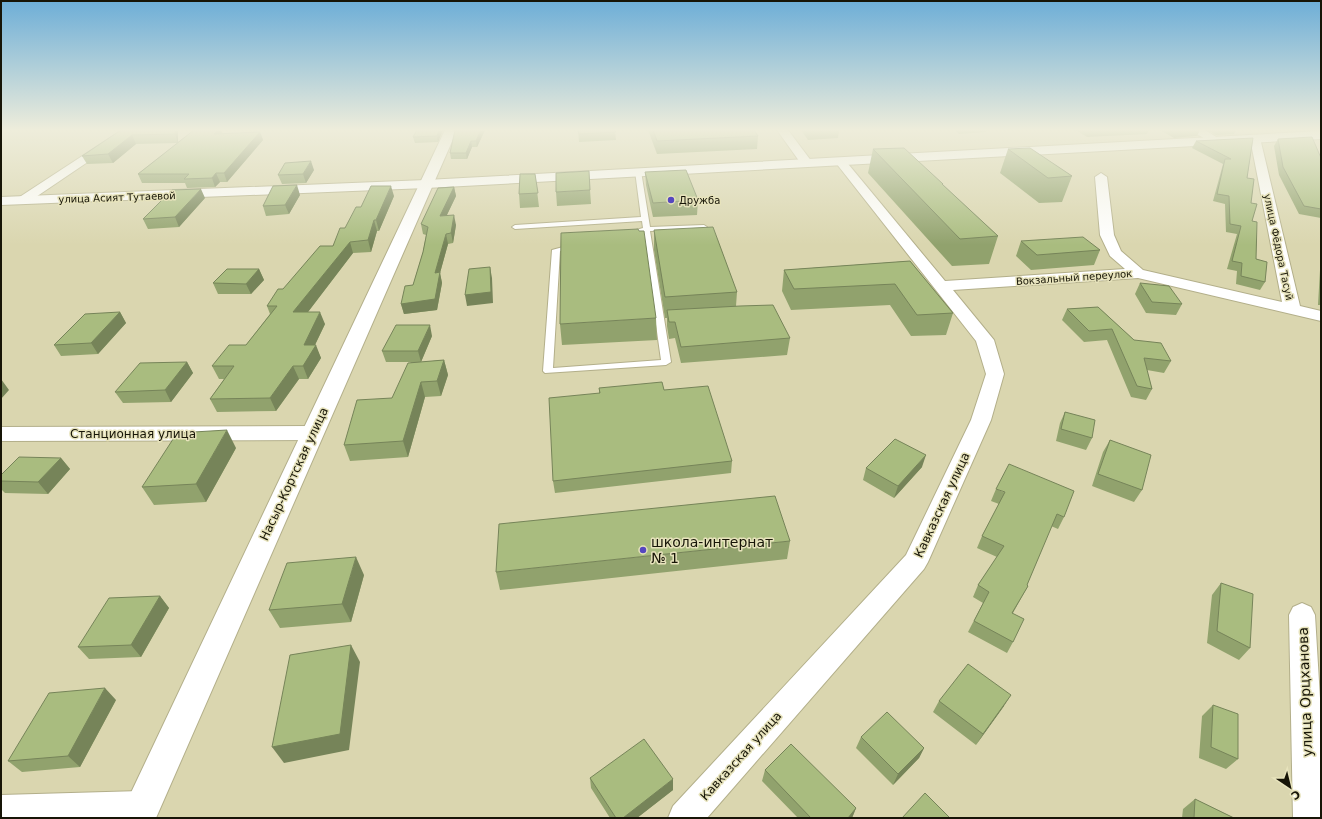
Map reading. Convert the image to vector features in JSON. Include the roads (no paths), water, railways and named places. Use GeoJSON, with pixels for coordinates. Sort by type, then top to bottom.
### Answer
{"type":"FeatureCollection","features":[{"type":"Feature","properties":{"kind":"main road","name":"Насыр-Кортская улица"},"geometry":{"type":"LineString","coordinates":[[139,813],[433,168]]}},
{"type":"Feature","properties":{"kind":"main road","name":"улица Асият Тутаевой"},"geometry":{"type":"LineString","coordinates":[[1,201],[426,184],[690,168]]}},
{"type":"Feature","properties":{"kind":"street"},"geometry":{"type":"LineString","coordinates":[[22,200],[71,168]]}},
{"type":"Feature","properties":{"kind":"street","name":"Кавказская улица"},"geometry":{"type":"LineString","coordinates":[[685,818],[915,562],[981,420],[995,374],[985,340],[846,168]]}},
{"type":"Feature","properties":{"kind":"street","name":"улица Фёдора Тасуй"},"geometry":{"type":"LineString","coordinates":[[1262,168],[1292,309]]}},
{"type":"Feature","properties":{"kind":"street"},"geometry":{"type":"LineString","coordinates":[[1101,177],[1107,235],[1115,253],[1138,273]]}},
{"type":"Feature","properties":{"kind":"street","name":"Вокзальный переулок"},"geometry":{"type":"LineString","coordinates":[[941,286],[1138,273],[1321,316]]}},
{"type":"Feature","properties":{"kind":"street","name":"Станционная улица"},"geometry":{"type":"LineString","coordinates":[[1,434],[313,433]]}},
{"type":"Feature","properties":{"kind":"street","name":"улица Орцханова"},"geometry":{"type":"LineString","coordinates":[[1302,615],[1310,818]]}},
{"type":"Feature","properties":{"kind":"street"},"geometry":{"type":"LineString","coordinates":[[1,812],[139,813]]}},
{"type":"Feature","properties":{"kind":"lane"},"geometry":{"type":"LineString","coordinates":[[579,245],[556,250],[548,371],[666,362],[664,322],[646,229],[638,171]]}},
{"type":"Feature","properties":{"kind":"lane"},"geometry":{"type":"LineString","coordinates":[[515,227],[645,219]]}},
{"type":"Feature","properties":{"kind":"lane"},"geometry":{"type":"LineString","coordinates":[[616,236],[646,229],[704,227]]}},
{"type":"Feature","properties":{"kind":"place","name":"Дружба"},"geometry":{"type":"Point","coordinates":[671,200]}},
{"type":"Feature","properties":{"kind":"place","name":"школа-интернат № 1"},"geometry":{"type":"Point","coordinates":[643,550]}}]}
